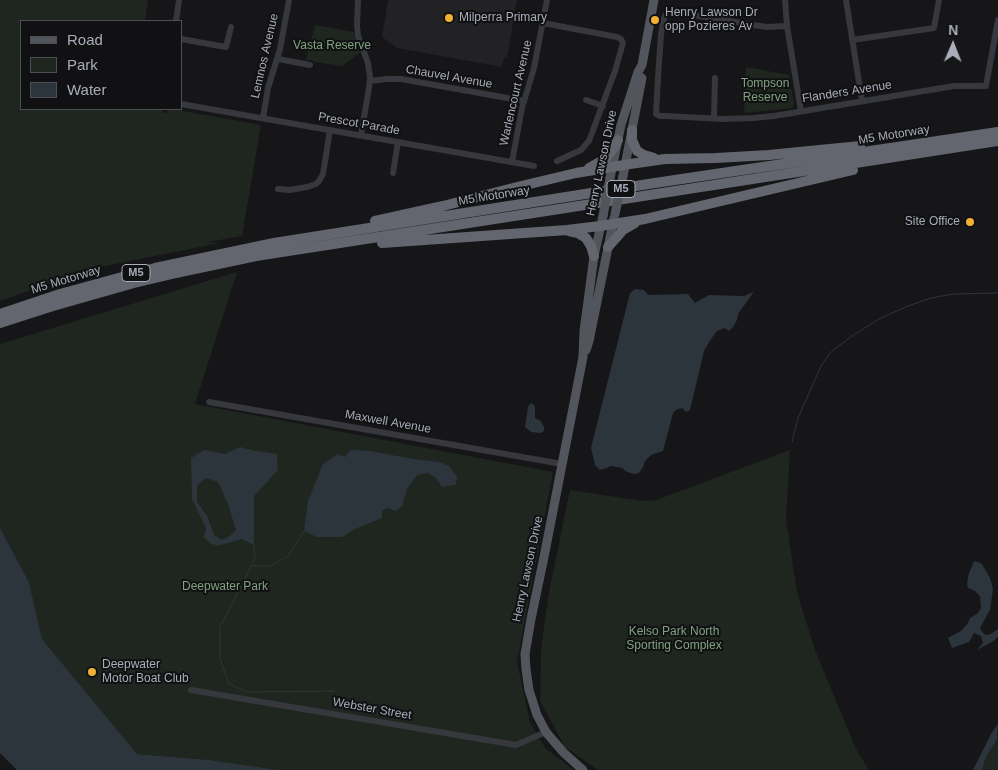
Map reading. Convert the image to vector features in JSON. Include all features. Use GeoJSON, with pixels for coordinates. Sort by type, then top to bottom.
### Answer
{"type":"FeatureCollection","features":[{"type":"Feature","properties":{"kind":"highway"},"geometry":{"type":"LineString","coordinates":[[632,130],[632,140],[637,151],[653,158],[665,159],[769,155],[993,132]]}},
{"type":"Feature","properties":{"kind":"highway","name":"M5 Motorway"},"geometry":{"type":"LineString","coordinates":[[0,314],[60,294],[155,268],[274,244],[655,183],[993,132]]}},
{"type":"Feature","properties":{"kind":"highway"},"geometry":{"type":"LineString","coordinates":[[576,174],[605,159],[618,140]]}},
{"type":"Feature","properties":{"kind":"highway","name":"M5 Motorway"},"geometry":{"type":"LineString","coordinates":[[0,323],[134,283],[256,256],[998,141]]}},
{"type":"Feature","properties":{"kind":"highway"},"geometry":{"type":"LineString","coordinates":[[608,247],[623,230],[645,219],[838,173],[955,148]]}},
{"type":"Feature","properties":{"kind":"highway"},"geometry":{"type":"LineString","coordinates":[[274,244],[443,206],[517,186],[576,174],[611,172],[625,165],[665,159]]}},
{"type":"Feature","properties":{"kind":"highway"},"geometry":{"type":"LineString","coordinates":[[256,256],[410,240],[567,230],[600,226],[614,219],[645,219]]}},
{"type":"Feature","properties":{"kind":"highway"},"geometry":{"type":"LineString","coordinates":[[567,230],[578,233],[586,238],[594,256]]}},
{"type":"Feature","properties":{"kind":"main road","name":"Henry Lawson Drive"},"geometry":{"type":"LineString","coordinates":[[583,357],[589,341],[632,130],[654,0]]}},
{"type":"Feature","properties":{"kind":"main road","name":"Henry Lawson Drive"},"geometry":{"type":"LineString","coordinates":[[583,770],[564,753],[546,732],[538,716],[527,678],[525,654],[583,357],[584,331],[594,256],[618,140],[627,105],[642,65]]}},
{"type":"Feature","properties":{"kind":"street"},"geometry":{"type":"LineString","coordinates":[[176,20],[179,0]]}},
{"type":"Feature","properties":{"kind":"street","name":"Lemnos Avenue"},"geometry":{"type":"LineString","coordinates":[[263,118],[268,88],[278,59],[289,0]]}},
{"type":"Feature","properties":{"kind":"street"},"geometry":{"type":"LineString","coordinates":[[358,0],[358,36],[368,63],[370,81],[361,135]]}},
{"type":"Feature","properties":{"kind":"street","name":"Warlencourt Avenue"},"geometry":{"type":"LineString","coordinates":[[512,162],[524,101],[534,68],[547,0]]}},
{"type":"Feature","properties":{"kind":"street"},"geometry":{"type":"LineString","coordinates":[[785,0],[787,26],[801,111]]}},
{"type":"Feature","properties":{"kind":"street"},"geometry":{"type":"LineString","coordinates":[[846,0],[862,101]]}},
{"type":"Feature","properties":{"kind":"street"},"geometry":{"type":"LineString","coordinates":[[852,40],[934,28],[939,0]]}},
{"type":"Feature","properties":{"kind":"street","name":"Flanders Avenue"},"geometry":{"type":"LineString","coordinates":[[787,26],[762,27],[675,12],[667,13],[664,18],[661,34],[656,114],[660,116],[753,118],[954,86],[986,86],[998,20]]}},
{"type":"Feature","properties":{"kind":"street"},"geometry":{"type":"LineString","coordinates":[[543,23],[617,36],[623,43],[591,137],[584,148],[557,161]]}},
{"type":"Feature","properties":{"kind":"street"},"geometry":{"type":"LineString","coordinates":[[182,39],[226,49],[231,27]]}},
{"type":"Feature","properties":{"kind":"street"},"geometry":{"type":"LineString","coordinates":[[278,59],[310,65]]}},
{"type":"Feature","properties":{"kind":"street"},"geometry":{"type":"LineString","coordinates":[[714,118],[715,78]]}},
{"type":"Feature","properties":{"kind":"street","name":"Chauvel Avenue"},"geometry":{"type":"LineString","coordinates":[[370,81],[401,80],[524,101]]}},
{"type":"Feature","properties":{"kind":"street"},"geometry":{"type":"LineString","coordinates":[[586,100],[602,106]]}},
{"type":"Feature","properties":{"kind":"street","name":"Prescot Parade"},"geometry":{"type":"LineString","coordinates":[[182,104],[534,166]]}},
{"type":"Feature","properties":{"kind":"street"},"geometry":{"type":"LineString","coordinates":[[278,189],[290,190],[307,187],[319,181],[323,174],[330,130]]}},
{"type":"Feature","properties":{"kind":"street"},"geometry":{"type":"LineString","coordinates":[[393,172],[398,142]]}},
{"type":"Feature","properties":{"kind":"street","name":"Maxwell Avenue"},"geometry":{"type":"LineString","coordinates":[[210,402],[562,464]]}},
{"type":"Feature","properties":{"kind":"street","name":"Webster Street"},"geometry":{"type":"LineString","coordinates":[[191,690],[516,745],[546,732]]}},
{"type":"Feature","properties":{"kind":"shaded area","name":"Milperra Primary"},"geometry":{"type":"Polygon","coordinates":[[[388,0],[517,0],[507,58],[504,58],[502,67],[397,48],[382,37],[388,0]]]}},
{"type":"Feature","properties":{"kind":"green space"},"geometry":{"type":"Polygon","coordinates":[[[0,0],[148,0],[145,20],[20,20],[20,110],[163,110],[162,112],[167,113],[168,110],[178,110],[261,125],[242,236],[208,242],[220,243],[90,269],[0,301],[0,0]]]}},
{"type":"Feature","properties":{"kind":"green space","name":"Vasta Reserve"},"geometry":{"type":"Polygon","coordinates":[[[315,25],[354,32],[360,53],[342,66],[306,60],[315,25]]]}},
{"type":"Feature","properties":{"kind":"green space","name":"Tompson Reserve"},"geometry":{"type":"Polygon","coordinates":[[[746,67],[789,75],[794,104],[792,108],[744,113],[746,67]]]}},
{"type":"Feature","properties":{"kind":"green space","name":"Deepwater Park"},"geometry":{"type":"Polygon","coordinates":[[[237,272],[195,404],[553,472],[517,662],[530,722],[545,748],[574,770],[278,770],[210,760],[137,754],[42,639],[29,582],[0,528],[0,344],[237,272]]]}},
{"type":"Feature","properties":{"kind":"green space","name":"Kelso Park North Sporting Complex"},"geometry":{"type":"Polygon","coordinates":[[[790,450],[786,519],[797,592],[815,650],[856,749],[869,770],[598,770],[565,747],[540,701],[541,652],[544,626],[570,490],[642,501],[656,500],[790,450]]]}},
{"type":"Feature","properties":{"kind":"green space"},"geometry":{"type":"Polygon","coordinates":[[[998,736],[998,770],[982,770],[986,757],[998,736]]]}},
{"type":"Feature","properties":{"kind":"water"},"geometry":{"type":"Polygon","coordinates":[[[635,289],[644,290],[648,295],[688,294],[695,303],[709,295],[744,296],[753,293],[738,314],[733,327],[729,331],[725,328],[717,331],[704,351],[690,410],[686,412],[682,408],[673,413],[663,451],[651,455],[645,461],[639,473],[634,474],[622,468],[612,466],[600,470],[595,465],[591,448],[630,293],[635,289]]]}},
{"type":"Feature","properties":{"kind":"water"},"geometry":{"type":"Polygon","coordinates":[[[532,403],[535,407],[535,418],[541,421],[544,427],[544,431],[540,433],[531,432],[525,427],[528,407],[532,403]]]}},
{"type":"Feature","properties":{"kind":"water"},"geometry":{"type":"Polygon","coordinates":[[[240,447],[277,454],[278,470],[254,496],[254,545],[242,539],[217,546],[210,543],[204,537],[206,528],[192,499],[191,458],[204,450],[225,454],[240,447]],[[206,478],[197,485],[197,502],[207,516],[214,535],[222,540],[236,530],[228,504],[218,482],[206,478]]]}},
{"type":"Feature","properties":{"kind":"water"},"geometry":{"type":"Polygon","coordinates":[[[351,450],[370,451],[439,462],[449,466],[457,477],[456,485],[442,487],[436,478],[428,473],[417,475],[407,489],[402,506],[396,511],[387,508],[382,511],[382,518],[355,529],[342,537],[317,537],[304,531],[308,501],[323,464],[338,454],[345,457],[351,450]]]}},
{"type":"Feature","properties":{"kind":"water"},"geometry":{"type":"Polygon","coordinates":[[[0,528],[29,582],[42,639],[137,754],[210,760],[278,770],[17,770],[0,753],[0,528]]]}},
{"type":"Feature","properties":{"kind":"water"},"geometry":{"type":"Polygon","coordinates":[[[974,561],[982,564],[990,578],[993,589],[990,610],[980,628],[986,635],[998,629],[998,636],[995,640],[977,650],[983,643],[981,636],[974,633],[969,642],[952,648],[948,638],[961,631],[970,618],[978,613],[981,608],[980,596],[968,588],[967,584],[974,561]]]}},
{"type":"Feature","properties":{"kind":"water"},"geometry":{"type":"Polygon","coordinates":[[[998,724],[997,739],[986,757],[982,770],[973,770],[992,732],[998,724]]]}},
{"type":"Feature","properties":{"kind":"waterway"},"geometry":{"type":"LineString","coordinates":[[792,442],[798,418],[821,366],[831,352],[852,336],[879,319],[931,298],[953,294],[998,293]]}},
{"type":"Feature","properties":{"kind":"waterway"},"geometry":{"type":"LineString","coordinates":[[252,566],[270,566],[288,556],[304,531]]}},
{"type":"Feature","properties":{"kind":"waterway"},"geometry":{"type":"LineString","coordinates":[[254,545],[255,559],[220,627],[220,659],[229,684],[247,692],[334,691]]}},
{"type":"Feature","properties":{"kind":"place","name":"Milperra Primary"},"geometry":{"type":"Point","coordinates":[449,18]}},
{"type":"Feature","properties":{"kind":"place","name":"Henry Lawson Dr opp Pozieres Av"},"geometry":{"type":"Point","coordinates":[655,20]}},
{"type":"Feature","properties":{"kind":"place","name":"Site Office"},"geometry":{"type":"Point","coordinates":[970,222]}},
{"type":"Feature","properties":{"kind":"place","name":"Deepwater Motor Boat Club"},"geometry":{"type":"Point","coordinates":[92,672]}}]}
